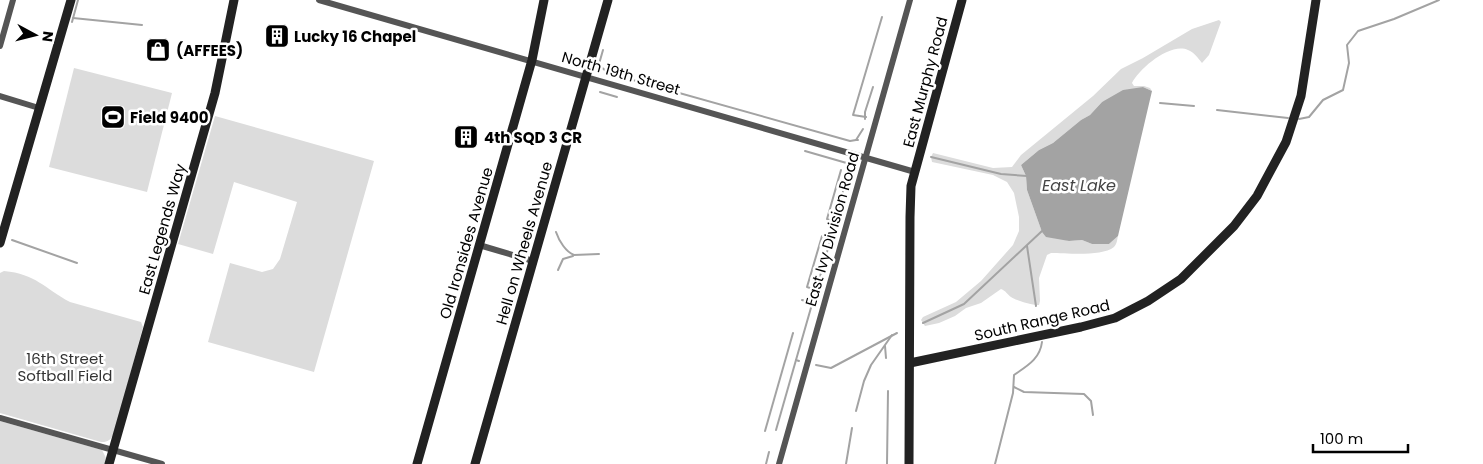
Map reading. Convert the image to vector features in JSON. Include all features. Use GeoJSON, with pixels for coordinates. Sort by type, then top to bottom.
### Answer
{"type":"FeatureCollection","features":[{"type":"Feature","properties":{"kind":"street"},"geometry":{"type":"LineString","coordinates":[[0,46],[13,0]]}},
{"type":"Feature","properties":{"kind":"street"},"geometry":{"type":"LineString","coordinates":[[0,243],[70,0]]}},
{"type":"Feature","properties":{"kind":"street","name":"East Legends Way"},"geometry":{"type":"LineString","coordinates":[[109,464],[215,93],[234,0]]}},
{"type":"Feature","properties":{"kind":"street","name":"North 19th Street"},"geometry":{"type":"LineString","coordinates":[[320,0],[915,172]]}},
{"type":"Feature","properties":{"kind":"street","name":"Old Ironsides Avenue"},"geometry":{"type":"LineString","coordinates":[[417,464],[532,60],[544,0]]}},
{"type":"Feature","properties":{"kind":"street","name":"Hell on Wheels Avenue"},"geometry":{"type":"LineString","coordinates":[[475,464],[608,0]]}},
{"type":"Feature","properties":{"kind":"street","name":"East Ivy Division Road"},"geometry":{"type":"LineString","coordinates":[[779,464],[910,0]]}},
{"type":"Feature","properties":{"kind":"street","name":"East Murphy Road"},"geometry":{"type":"LineString","coordinates":[[909,464],[910,197],[915,172],[962,0]]}},
{"type":"Feature","properties":{"kind":"street","name":"South Range Road"},"geometry":{"type":"LineString","coordinates":[[910,363],[1082,327],[1115,318],[1148,301],[1180,279],[1240,219],[1257,196],[1286,142],[1301,96],[1316,0]]}},
{"type":"Feature","properties":{"kind":"street"},"geometry":{"type":"LineString","coordinates":[[0,96],[39,108]]}},
{"type":"Feature","properties":{"kind":"street"},"geometry":{"type":"LineString","coordinates":[[479,245],[533,261]]}},
{"type":"Feature","properties":{"kind":"street"},"geometry":{"type":"LineString","coordinates":[[0,418],[162,464]]}},
{"type":"Feature","properties":{"kind":"green space"},"geometry":{"type":"Polygon","coordinates":[[[1219,20],[1221,22],[1209,55],[1202,63],[1188,50],[1173,50],[1164,53],[1148,64],[1132,83],[1134,86],[1144,86],[1150,88],[1152,91],[1143,87],[1102,102],[1090,115],[1053,143],[1039,150],[1021,165],[1026,176],[1027,190],[1042,232],[1069,241],[1082,240],[1092,244],[1109,244],[1118,236],[1114,247],[1093,253],[1051,253],[1047,255],[1039,278],[1039,305],[1016,300],[1001,289],[981,303],[966,308],[955,316],[939,323],[925,326],[921,320],[923,317],[956,302],[981,281],[1013,245],[1019,231],[1019,217],[1014,193],[1007,182],[993,175],[932,162],[931,157],[933,153],[993,168],[1012,167],[1021,155],[1093,96],[1121,69],[1192,29],[1219,20]]]}},
{"type":"Feature","properties":{"kind":"green space","name":"Field 9400"},"geometry":{"type":"Polygon","coordinates":[[[74,68],[172,93],[147,192],[49,167],[74,68]]]}},
{"type":"Feature","properties":{"kind":"green space"},"geometry":{"type":"Polygon","coordinates":[[[215,116],[374,161],[314,372],[208,342],[230,263],[262,272],[273,269],[280,259],[297,202],[234,182],[213,254],[178,244],[215,116]]]}},
{"type":"Feature","properties":{"kind":"green space","name":"16th Street Softball Field"},"geometry":{"type":"Polygon","coordinates":[[[4,271],[32,278],[70,302],[141,322],[143,327],[117,423],[111,439],[108,441],[101,442],[0,413],[0,273],[4,271]]]}},
{"type":"Feature","properties":{"kind":"green space"},"geometry":{"type":"Polygon","coordinates":[[[0,421],[102,450],[106,458],[105,464],[0,464],[0,421]]]}},
{"type":"Feature","properties":{"kind":"water","name":"East Lake"},"geometry":{"type":"Polygon","coordinates":[[[1143,87],[1152,91],[1118,236],[1109,244],[1092,244],[1082,240],[1069,241],[1046,237],[1042,232],[1027,190],[1026,176],[1021,165],[1039,150],[1053,143],[1090,115],[1102,102],[1123,90],[1143,87]]]}},
{"type":"Feature","properties":{"kind":"waterway"},"geometry":{"type":"LineString","coordinates":[[72,22],[78,0]]}},
{"type":"Feature","properties":{"kind":"waterway"},"geometry":{"type":"LineString","coordinates":[[1299,119],[1309,117],[1323,100],[1343,90],[1349,63],[1347,45],[1358,31],[1394,19],[1439,0]]}},
{"type":"Feature","properties":{"kind":"waterway"},"geometry":{"type":"LineString","coordinates":[[866,117],[853,115],[882,17]]}},
{"type":"Feature","properties":{"kind":"waterway"},"geometry":{"type":"LineString","coordinates":[[73,18],[142,25]]}},
{"type":"Feature","properties":{"kind":"waterway"},"geometry":{"type":"LineString","coordinates":[[599,64],[603,50]]}},
{"type":"Feature","properties":{"kind":"waterway"},"geometry":{"type":"LineString","coordinates":[[598,64],[608,73],[850,141],[856,140]]}},
{"type":"Feature","properties":{"kind":"waterway"},"geometry":{"type":"LineString","coordinates":[[865,119],[865,112],[873,87]]}},
{"type":"Feature","properties":{"kind":"waterway"},"geometry":{"type":"LineString","coordinates":[[600,92],[617,97]]}},
{"type":"Feature","properties":{"kind":"waterway"},"geometry":{"type":"LineString","coordinates":[[1160,103],[1194,106]]}},
{"type":"Feature","properties":{"kind":"waterway"},"geometry":{"type":"LineString","coordinates":[[1217,110],[1288,118]]}},
{"type":"Feature","properties":{"kind":"waterway"},"geometry":{"type":"LineString","coordinates":[[858,140],[856,140],[863,129]]}},
{"type":"Feature","properties":{"kind":"waterway"},"geometry":{"type":"LineString","coordinates":[[805,151],[850,164],[835,223]]}},
{"type":"Feature","properties":{"kind":"waterway"},"geometry":{"type":"LineString","coordinates":[[931,157],[1001,174],[1027,176]]}},
{"type":"Feature","properties":{"kind":"waterway"},"geometry":{"type":"LineString","coordinates":[[835,222],[827,219],[841,170]]}},
{"type":"Feature","properties":{"kind":"waterway"},"geometry":{"type":"LineString","coordinates":[[923,323],[964,304],[1042,231]]}},
{"type":"Feature","properties":{"kind":"waterway"},"geometry":{"type":"LineString","coordinates":[[556,232],[563,246],[571,254],[599,254]]}},
{"type":"Feature","properties":{"kind":"waterway"},"geometry":{"type":"LineString","coordinates":[[816,290],[807,287],[822,236]]}},
{"type":"Feature","properties":{"kind":"waterway"},"geometry":{"type":"LineString","coordinates":[[799,361],[796,360],[831,238]]}},
{"type":"Feature","properties":{"kind":"waterway"},"geometry":{"type":"LineString","coordinates":[[12,240],[77,263]]}},
{"type":"Feature","properties":{"kind":"waterway"},"geometry":{"type":"LineString","coordinates":[[1027,246],[1036,306]]}},
{"type":"Feature","properties":{"kind":"waterway"},"geometry":{"type":"LineString","coordinates":[[558,270],[563,259],[573,256]]}},
{"type":"Feature","properties":{"kind":"waterway"},"geometry":{"type":"LineString","coordinates":[[802,300],[812,303]]}},
{"type":"Feature","properties":{"kind":"waterway"},"geometry":{"type":"LineString","coordinates":[[765,431],[793,333]]}},
{"type":"Feature","properties":{"kind":"waterway"},"geometry":{"type":"LineString","coordinates":[[816,365],[831,368],[897,333]]}},
{"type":"Feature","properties":{"kind":"waterway"},"geometry":{"type":"LineString","coordinates":[[856,411],[864,381],[871,365],[892,335]]}},
{"type":"Feature","properties":{"kind":"waterway"},"geometry":{"type":"LineString","coordinates":[[995,464],[1013,393],[1014,375],[1036,358],[1042,342]]}},
{"type":"Feature","properties":{"kind":"waterway"},"geometry":{"type":"LineString","coordinates":[[885,346],[886,358]]}},
{"type":"Feature","properties":{"kind":"waterway"},"geometry":{"type":"LineString","coordinates":[[776,430],[796,360]]}},
{"type":"Feature","properties":{"kind":"waterway"},"geometry":{"type":"LineString","coordinates":[[1014,387],[1024,392],[1084,394],[1091,401],[1093,415]]}},
{"type":"Feature","properties":{"kind":"waterway"},"geometry":{"type":"LineString","coordinates":[[887,464],[888,391]]}},
{"type":"Feature","properties":{"kind":"waterway"},"geometry":{"type":"LineString","coordinates":[[846,464],[852,428]]}},
{"type":"Feature","properties":{"kind":"waterway"},"geometry":{"type":"LineString","coordinates":[[766,464],[769,452]]}},
{"type":"Feature","properties":{"kind":"place","name":"Lucky 16 Chapel"},"geometry":{"type":"Point","coordinates":[277,36]}},
{"type":"Feature","properties":{"kind":"place","name":"(AFFEES)"},"geometry":{"type":"Point","coordinates":[158,50]}},
{"type":"Feature","properties":{"kind":"place","name":"Field 9400"},"geometry":{"type":"Point","coordinates":[113,117]}},
{"type":"Feature","properties":{"kind":"place","name":"4th SQD 3 CR"},"geometry":{"type":"Point","coordinates":[466,137]}}]}
